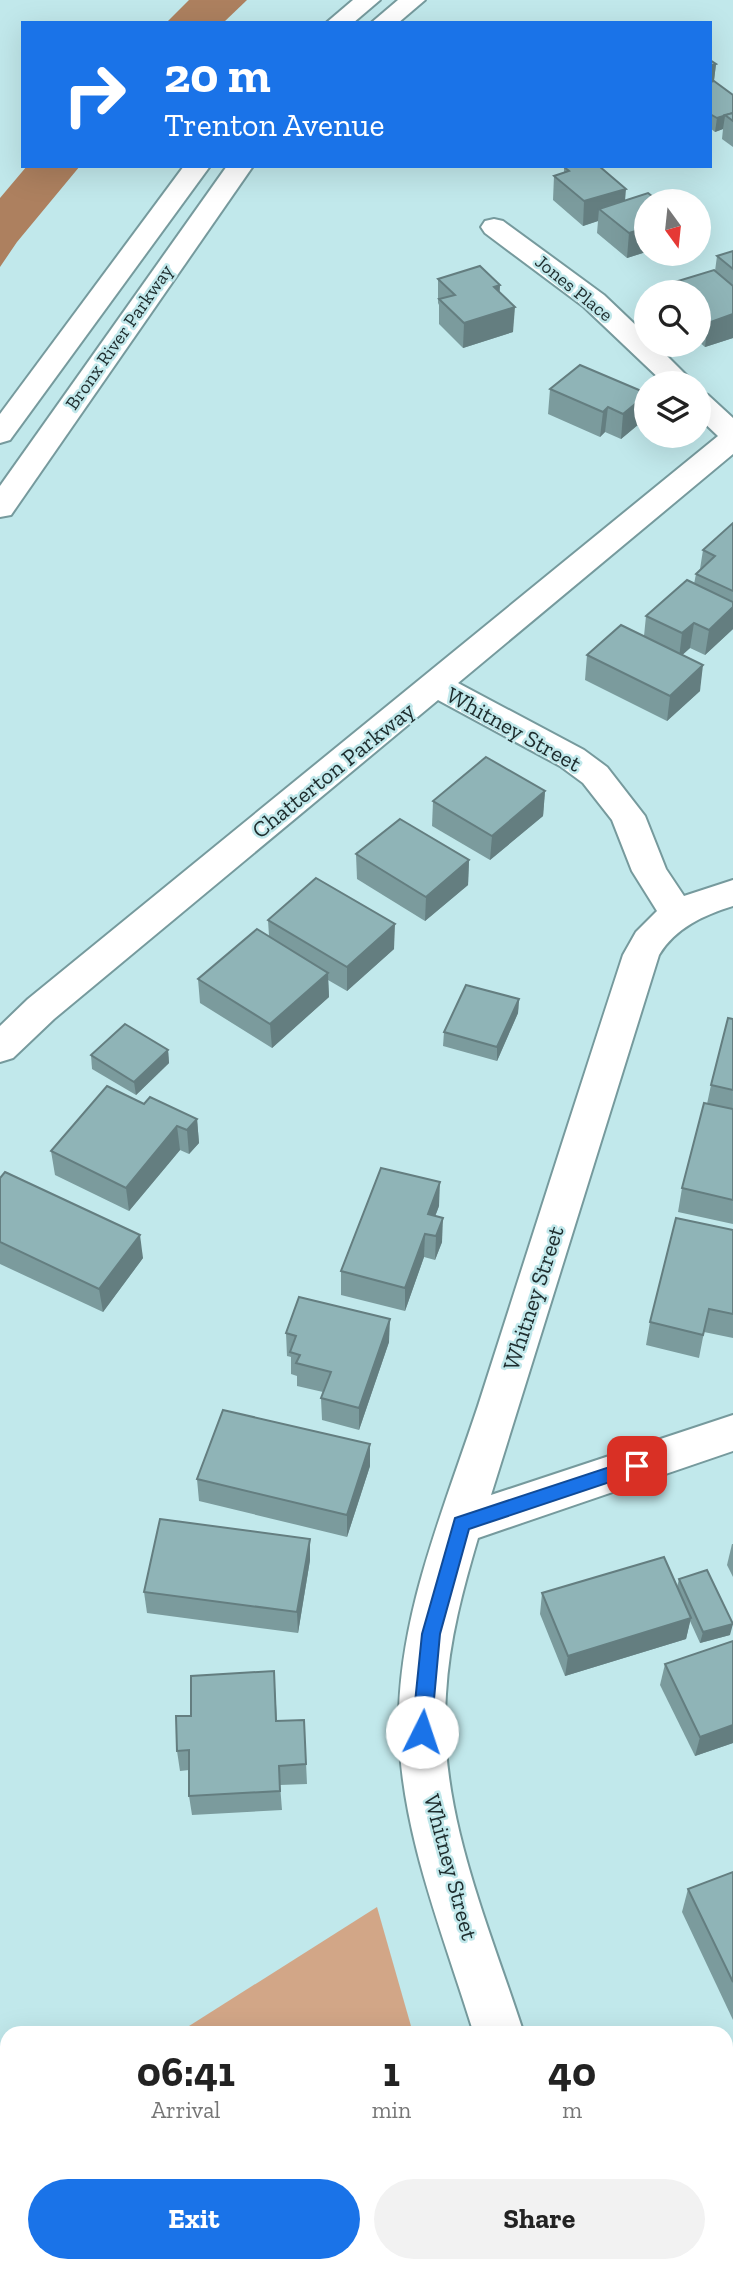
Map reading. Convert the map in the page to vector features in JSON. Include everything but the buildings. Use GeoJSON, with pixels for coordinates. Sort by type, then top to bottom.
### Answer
{"type":"FeatureCollection","features":[{"type":"Feature","properties":{"kind":"main road"},"geometry":{"type":"LineString","coordinates":[[341,21],[368,0]]}},
{"type":"Feature","properties":{"kind":"main road"},"geometry":{"type":"LineString","coordinates":[[386,21],[413,0]]}},
{"type":"Feature","properties":{"kind":"main road","name":"Bronx River Parkway"},"geometry":{"type":"LineString","coordinates":[[0,434],[196,168]]}},
{"type":"Feature","properties":{"kind":"main road","name":"Bronx River Parkway"},"geometry":{"type":"LineString","coordinates":[[0,508],[239,168]]}},
{"type":"Feature","properties":{"kind":"main road","name":"Jones Place"},"geometry":{"type":"LineString","coordinates":[[494,227],[594,302],[667,371]]}},
{"type":"Feature","properties":{"kind":"main road"},"geometry":{"type":"LineString","coordinates":[[711,414],[733,437]]}},
{"type":"Feature","properties":{"kind":"main road","name":"Chatterton Parkway"},"geometry":{"type":"LineString","coordinates":[[0,1048],[52,1001],[733,437]]}},
{"type":"Feature","properties":{"kind":"main road","name":"Whitney Street"},"geometry":{"type":"LineString","coordinates":[[436,685],[572,758],[595,775],[628,816],[649,871],[677,915],[652,933],[641,954],[461,1524],[431,1634],[422,1732],[437,1829],[497,2026]]}},
{"type":"Feature","properties":{"kind":"main road"},"geometry":{"type":"LineString","coordinates":[[677,915],[704,902],[733,893]]}},
{"type":"Feature","properties":{"kind":"main road"},"geometry":{"type":"LineString","coordinates":[[461,1524],[733,1433]]}},
{"type":"Feature","properties":{"kind":"shaded area"},"geometry":{"type":"Polygon","coordinates":[[[189,0],[247,0],[225,21],[168,21],[189,0]]]}},
{"type":"Feature","properties":{"kind":"shaded area"},"geometry":{"type":"Polygon","coordinates":[[[25,168],[78,168],[17,242],[0,267],[0,198],[25,168]]]}},
{"type":"Feature","properties":{"kind":"shaded area"},"geometry":{"type":"Polygon","coordinates":[[[377,1907],[411,2026],[189,2026],[377,1907]]]}},
{"type":"Feature","properties":{"kind":"route"},"geometry":{"type":"LineString","coordinates":[[422,1732],[431,1634],[461,1524],[637,1466]]}}]}
